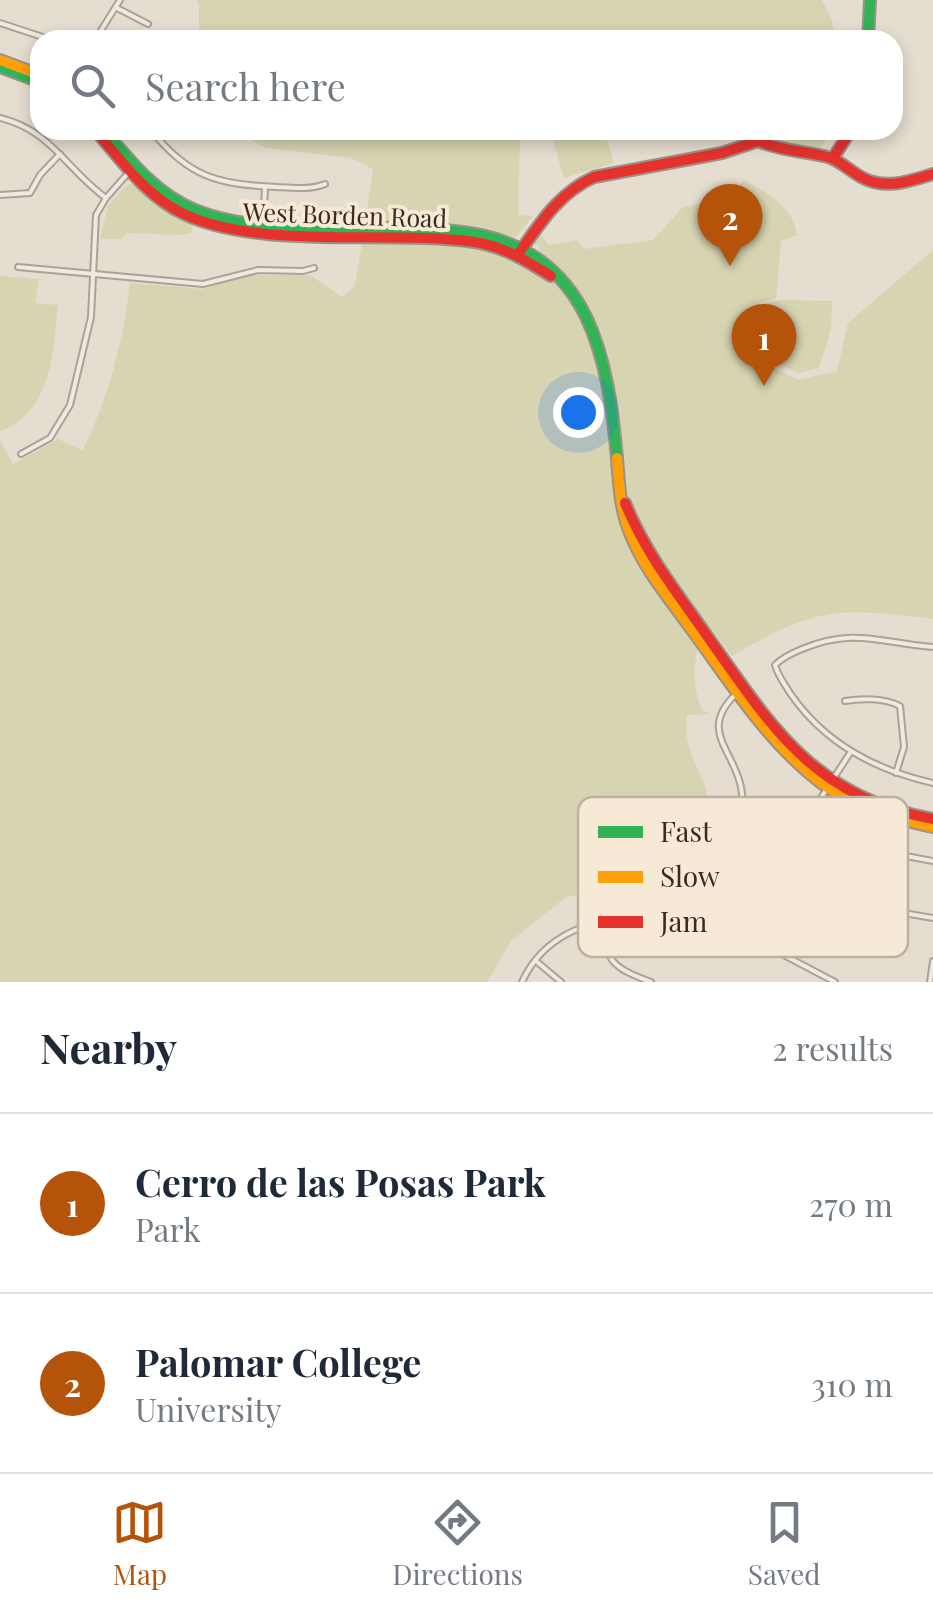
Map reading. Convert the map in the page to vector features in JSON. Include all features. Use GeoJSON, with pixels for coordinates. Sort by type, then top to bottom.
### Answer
{"type":"FeatureCollection","features":[{"type":"Feature","properties":{"kind":"main road"},"geometry":{"type":"LineString","coordinates":[[868,30],[870,0]]}},
{"type":"Feature","properties":{"kind":"main road"},"geometry":{"type":"LineString","coordinates":[[0,64],[30,75]]}},
{"type":"Feature","properties":{"kind":"main road","name":"West Borden Road"},"geometry":{"type":"LineString","coordinates":[[104,140],[155,196],[194,219],[223,228],[467,233],[519,252],[560,282],[586,314],[603,349],[611,382],[623,514],[636,549],[780,748],[852,797]]}},
{"type":"Feature","properties":{"kind":"main road","name":"West Borden Road"},"geometry":{"type":"LineString","coordinates":[[111,140],[131,169]]}},
{"type":"Feature","properties":{"kind":"main road"},"geometry":{"type":"LineString","coordinates":[[833,158],[844,140]]}},
{"type":"Feature","properties":{"kind":"main road"},"geometry":{"type":"LineString","coordinates":[[519,252],[564,192],[594,177],[722,153],[758,141],[777,149],[833,158],[878,183],[899,184],[933,174]]}},
{"type":"Feature","properties":{"kind":"main road","name":"West Borden Road"},"geometry":{"type":"LineString","coordinates":[[830,785],[859,797]]}},
{"type":"Feature","properties":{"kind":"main road","name":"West Borden Road"},"geometry":{"type":"LineString","coordinates":[[908,813],[933,819]]}},
{"type":"Feature","properties":{"kind":"main road","name":"West Borden Road"},"geometry":{"type":"LineString","coordinates":[[908,823],[933,827]]}},
{"type":"Feature","properties":{"kind":"street"},"geometry":{"type":"LineString","coordinates":[[102,30],[120,0]]}},
{"type":"Feature","properties":{"kind":"street"},"geometry":{"type":"LineString","coordinates":[[118,8],[148,24]]}},
{"type":"Feature","properties":{"kind":"street"},"geometry":{"type":"LineString","coordinates":[[0,23],[30,33]]}},
{"type":"Feature","properties":{"kind":"street"},"geometry":{"type":"LineString","coordinates":[[0,118],[30,128]]}},
{"type":"Feature","properties":{"kind":"street"},"geometry":{"type":"LineString","coordinates":[[45,140],[106,198]]}},
{"type":"Feature","properties":{"kind":"street"},"geometry":{"type":"LineString","coordinates":[[159,140],[172,155],[207,178],[265,187],[314,188],[325,184]]}},
{"type":"Feature","properties":{"kind":"street"},"geometry":{"type":"LineString","coordinates":[[0,195],[30,193],[40,175],[60,154]]}},
{"type":"Feature","properties":{"kind":"street"},"geometry":{"type":"LineString","coordinates":[[21,454],[50,438],[70,406],[91,317],[94,224],[106,198],[131,169]]}},
{"type":"Feature","properties":{"kind":"street"},"geometry":{"type":"LineString","coordinates":[[263,229],[265,187]]}},
{"type":"Feature","properties":{"kind":"street"},"geometry":{"type":"LineString","coordinates":[[18,268],[203,284],[258,270],[314,268]]}},
{"type":"Feature","properties":{"kind":"street"},"geometry":{"type":"LineString","coordinates":[[933,647],[854,635],[810,646],[776,665],[777,674],[802,711],[850,752],[933,783]]}},
{"type":"Feature","properties":{"kind":"street"},"geometry":{"type":"LineString","coordinates":[[740,690],[719,718],[718,730],[741,787],[741,797]]}},
{"type":"Feature","properties":{"kind":"street"},"geometry":{"type":"LineString","coordinates":[[845,701],[860,699],[900,706],[904,747],[896,772]]}},
{"type":"Feature","properties":{"kind":"street"},"geometry":{"type":"LineString","coordinates":[[822,797],[850,752]]}},
{"type":"Feature","properties":{"kind":"street"},"geometry":{"type":"LineString","coordinates":[[908,856],[933,860]]}},
{"type":"Feature","properties":{"kind":"street"},"geometry":{"type":"LineString","coordinates":[[908,915],[933,918]]}},
{"type":"Feature","properties":{"kind":"street"},"geometry":{"type":"LineString","coordinates":[[522,982],[536,961],[569,931],[578,928]]}},
{"type":"Feature","properties":{"kind":"street"},"geometry":{"type":"LineString","coordinates":[[611,957],[622,971],[651,982]]}},
{"type":"Feature","properties":{"kind":"street"},"geometry":{"type":"LineString","coordinates":[[788,957],[835,982]]}},
{"type":"Feature","properties":{"kind":"street"},"geometry":{"type":"LineString","coordinates":[[536,961],[561,982]]}},
{"type":"Feature","properties":{"kind":"street"},"geometry":{"type":"LineString","coordinates":[[930,982],[933,961]]}},
{"type":"Feature","properties":{"kind":"shaded area"},"geometry":{"type":"Polygon","coordinates":[[[196,0],[822,0],[834,30],[199,30],[196,0]]]}},
{"type":"Feature","properties":{"kind":"shaded area"},"geometry":{"type":"Polygon","coordinates":[[[251,140],[520,140],[518,215],[533,216],[516,237],[365,223],[373,169],[351,158],[266,148],[251,140]]]}},
{"type":"Feature","properties":{"kind":"shaded area"},"geometry":{"type":"Polygon","coordinates":[[[553,140],[607,140],[614,163],[564,178],[553,140]]]}},
{"type":"Feature","properties":{"kind":"shaded area"},"geometry":{"type":"Polygon","coordinates":[[[769,140],[827,140],[820,147],[824,152],[784,147],[769,140]]]}},
{"type":"Feature","properties":{"kind":"shaded area"},"geometry":{"type":"Polygon","coordinates":[[[744,180],[785,208],[795,225],[797,235],[781,241],[776,298],[757,303],[750,330],[765,363],[798,380],[837,371],[848,323],[933,250],[933,619],[873,613],[828,615],[786,628],[732,656],[664,567],[633,511],[624,477],[614,384],[603,338],[580,298],[537,255],[540,247],[534,243],[540,234],[549,245],[577,240],[584,249],[653,240],[683,207],[731,198],[744,180]]]}},
{"type":"Feature","properties":{"kind":"shaded area"},"geometry":{"type":"Polygon","coordinates":[[[128,184],[134,184],[165,209],[193,224],[192,232],[127,233],[122,239],[100,239],[108,205],[128,184]]]}},
{"type":"Feature","properties":{"kind":"shaded area"},"geometry":{"type":"Polygon","coordinates":[[[362,243],[462,243],[491,249],[545,276],[582,312],[604,363],[622,531],[698,645],[697,694],[702,711],[711,714],[687,715],[686,729],[707,797],[578,797],[578,895],[566,897],[511,941],[487,982],[0,982],[0,440],[13,464],[58,439],[83,450],[114,368],[130,283],[202,289],[252,275],[310,275],[342,297],[355,286],[362,243]]]}},
{"type":"Feature","properties":{"kind":"shaded area"},"geometry":{"type":"Polygon","coordinates":[[[0,276],[39,279],[35,303],[58,305],[51,361],[40,396],[17,422],[0,431],[0,276]]]}},
{"type":"Feature","properties":{"kind":"shaded area"},"geometry":{"type":"Polygon","coordinates":[[[781,300],[832,301],[831,329],[819,368],[798,373],[763,347],[758,330],[761,305],[781,300]]]}},
{"type":"Feature","properties":{"kind":"traffic: fast"},"geometry":{"type":"LineString","coordinates":[[868,30],[870,0]]}},
{"type":"Feature","properties":{"kind":"traffic: fast"},"geometry":{"type":"LineString","coordinates":[[0,67],[30,78]]}},
{"type":"Feature","properties":{"kind":"traffic: fast"},"geometry":{"type":"LineString","coordinates":[[113,140],[156,186],[210,216],[274,226],[456,231],[514,246],[545,264],[569,288],[599,350],[617,458]]}},
{"type":"Feature","properties":{"kind":"traffic: slow"},"geometry":{"type":"LineString","coordinates":[[0,60],[30,71]]}},
{"type":"Feature","properties":{"kind":"traffic: slow"},"geometry":{"type":"LineString","coordinates":[[617,458],[624,515],[642,559],[766,730],[801,766],[843,797]]}},
{"type":"Feature","properties":{"kind":"traffic: slow"},"geometry":{"type":"LineString","coordinates":[[908,821],[933,827]]}},
{"type":"Feature","properties":{"kind":"traffic: jam"},"geometry":{"type":"LineString","coordinates":[[104,140],[158,198],[184,214],[215,225],[287,236],[474,242],[505,251],[551,276]]}},
{"type":"Feature","properties":{"kind":"traffic: jam"},"geometry":{"type":"LineString","coordinates":[[833,158],[845,140]]}},
{"type":"Feature","properties":{"kind":"traffic: jam"},"geometry":{"type":"LineString","coordinates":[[519,253],[561,200],[594,177],[722,153],[758,141],[828,157],[872,182],[898,183],[933,174]]}},
{"type":"Feature","properties":{"kind":"traffic: jam"},"geometry":{"type":"LineString","coordinates":[[625,503],[671,585],[774,727],[825,775],[865,797]]}},
{"type":"Feature","properties":{"kind":"traffic: jam"},"geometry":{"type":"LineString","coordinates":[[908,812],[933,819]]}},
{"type":"Feature","properties":{"kind":"place","name":"Palomar College"},"geometry":{"type":"Point","coordinates":[730,266]}},
{"type":"Feature","properties":{"kind":"place","name":"Cerro de las Posas Park"},"geometry":{"type":"Point","coordinates":[764,386]}}]}
